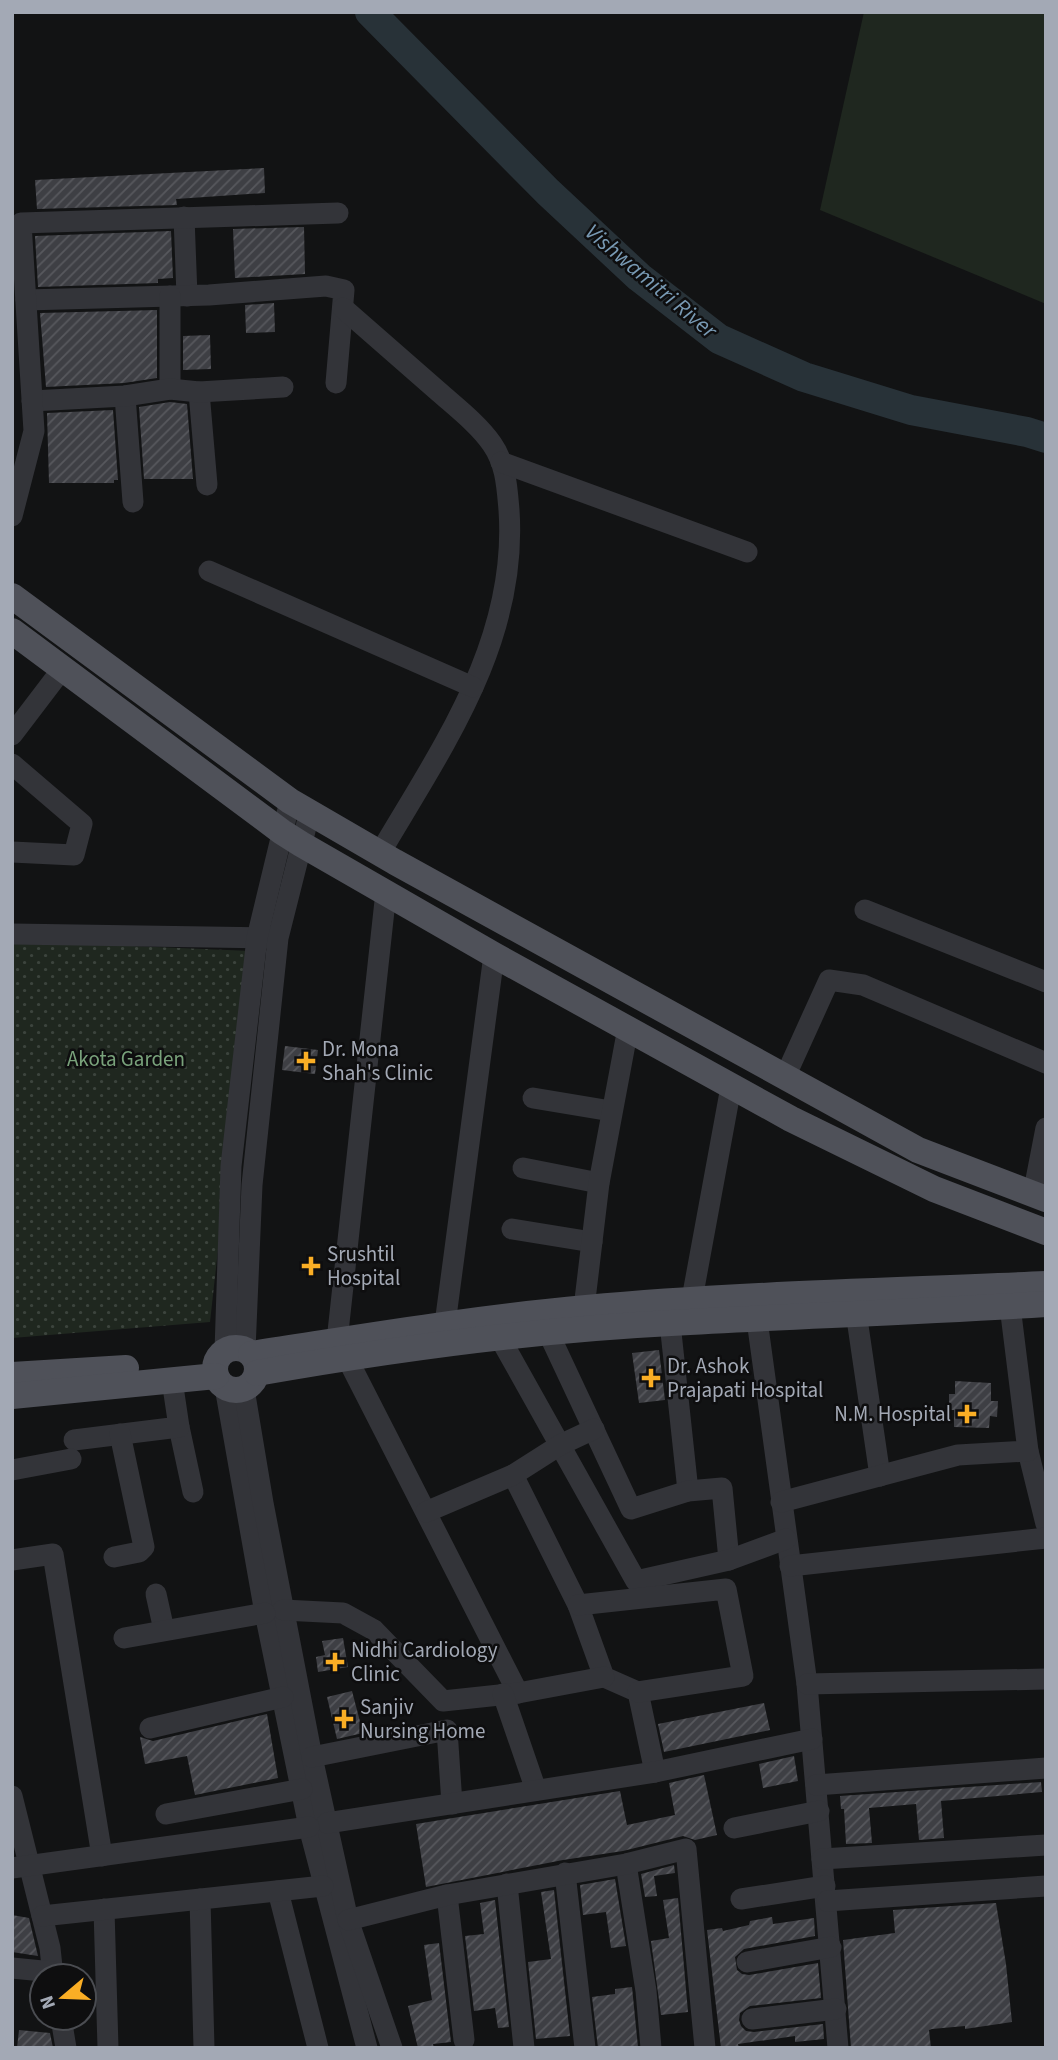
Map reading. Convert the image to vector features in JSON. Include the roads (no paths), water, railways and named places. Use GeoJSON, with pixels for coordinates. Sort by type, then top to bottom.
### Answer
{"type":"FeatureCollection","features":[{"type":"Feature","properties":{"kind":"main road"},"geometry":{"type":"LineString","coordinates":[[12,596],[300,806],[380,853],[918,1150],[1040,1197]]}},
{"type":"Feature","properties":{"kind":"main road"},"geometry":{"type":"LineString","coordinates":[[12,631],[292,838],[494,954],[792,1119],[934,1189],[1046,1232]]}},
{"type":"Feature","properties":{"kind":"main road"},"geometry":{"type":"LineString","coordinates":[[12,1396],[172,1380],[342,1349],[445,1324],[584,1308],[692,1299],[1046,1284]]}},
{"type":"Feature","properties":{"kind":"main road"},"geometry":{"type":"LineString","coordinates":[[342,1349],[670,1323],[1046,1304]]}},
{"type":"Feature","properties":{"kind":"main road"},"geometry":{"type":"LineString","coordinates":[[12,1375],[235,1368]]}},
{"type":"Feature","properties":{"kind":"street"},"geometry":{"type":"LineString","coordinates":[[12,516],[22,437],[34,430],[21,223],[338,213]]}},
{"type":"Feature","properties":{"kind":"street"},"geometry":{"type":"LineString","coordinates":[[170,389],[184,218]]}},
{"type":"Feature","properties":{"kind":"street"},"geometry":{"type":"LineString","coordinates":[[26,300],[178,296],[326,286],[344,290],[336,383]]}},
{"type":"Feature","properties":{"kind":"street"},"geometry":{"type":"LineString","coordinates":[[343,307],[454,405],[492,443],[507,483],[510,532],[505,592],[493,640],[462,714],[380,853]]}},
{"type":"Feature","properties":{"kind":"street"},"geometry":{"type":"LineString","coordinates":[[32,401],[125,396],[170,389],[199,392],[283,387]]}},
{"type":"Feature","properties":{"kind":"street"},"geometry":{"type":"LineString","coordinates":[[199,392],[207,485]]}},
{"type":"Feature","properties":{"kind":"street"},"geometry":{"type":"LineString","coordinates":[[125,396],[133,502]]}},
{"type":"Feature","properties":{"kind":"street"},"geometry":{"type":"LineString","coordinates":[[501,462],[747,552]]}},
{"type":"Feature","properties":{"kind":"street"},"geometry":{"type":"LineString","coordinates":[[209,571],[473,687]]}},
{"type":"Feature","properties":{"kind":"street"},"geometry":{"type":"LineString","coordinates":[[12,734],[63,668]]}},
{"type":"Feature","properties":{"kind":"street"},"geometry":{"type":"LineString","coordinates":[[12,764],[82,824],[74,855],[12,852]]}},
{"type":"Feature","properties":{"kind":"street"},"geometry":{"type":"LineString","coordinates":[[300,806],[267,938],[236,1122],[232,1166],[235,1368],[274,1612],[283,1697],[302,1789],[318,1825],[392,2048]]}},
{"type":"Feature","properties":{"kind":"street"},"geometry":{"type":"LineString","coordinates":[[386,892],[342,1349],[426,1512],[510,1693],[536,1790]]}},
{"type":"Feature","properties":{"kind":"street"},"geometry":{"type":"LineString","coordinates":[[866,909],[1046,982]]}},
{"type":"Feature","properties":{"kind":"street"},"geometry":{"type":"LineString","coordinates":[[12,934],[267,938]]}},
{"type":"Feature","properties":{"kind":"street"},"geometry":{"type":"LineString","coordinates":[[235,1368],[258,1125],[267,938]]}},
{"type":"Feature","properties":{"kind":"street"},"geometry":{"type":"LineString","coordinates":[[445,1324],[494,954]]}},
{"type":"Feature","properties":{"kind":"street"},"geometry":{"type":"LineString","coordinates":[[785,1077],[830,980],[863,985],[1046,1063]]}},
{"type":"Feature","properties":{"kind":"street"},"geometry":{"type":"LineString","coordinates":[[584,1308],[599,1183],[628,1028]]}},
{"type":"Feature","properties":{"kind":"street"},"geometry":{"type":"LineString","coordinates":[[692,1299],[731,1087]]}},
{"type":"Feature","properties":{"kind":"street"},"geometry":{"type":"LineString","coordinates":[[533,1098],[611,1111]]}},
{"type":"Feature","properties":{"kind":"street"},"geometry":{"type":"LineString","coordinates":[[236,1122],[258,1125]]}},
{"type":"Feature","properties":{"kind":"street"},"geometry":{"type":"LineString","coordinates":[[1040,1197],[1046,1128]]}},
{"type":"Feature","properties":{"kind":"street"},"geometry":{"type":"LineString","coordinates":[[523,1168],[599,1183]]}},
{"type":"Feature","properties":{"kind":"street"},"geometry":{"type":"LineString","coordinates":[[512,1229],[592,1242]]}},
{"type":"Feature","properties":{"kind":"street"},"geometry":{"type":"LineString","coordinates":[[1010,1306],[1028,1451],[1046,1524]]}},
{"type":"Feature","properties":{"kind":"street"},"geometry":{"type":"LineString","coordinates":[[856,1312],[880,1476]]}},
{"type":"Feature","properties":{"kind":"street"},"geometry":{"type":"LineString","coordinates":[[757,1320],[807,1684],[838,2048]]}},
{"type":"Feature","properties":{"kind":"street"},"geometry":{"type":"LineString","coordinates":[[670,1323],[688,1492]]}},
{"type":"Feature","properties":{"kind":"street"},"geometry":{"type":"LineString","coordinates":[[548,1332],[631,1509],[688,1492],[722,1489],[730,1560]]}},
{"type":"Feature","properties":{"kind":"street"},"geometry":{"type":"LineString","coordinates":[[500,1338],[636,1581],[730,1560],[786,1539]]}},
{"type":"Feature","properties":{"kind":"street"},"geometry":{"type":"LineString","coordinates":[[172,1380],[193,1492]]}},
{"type":"Feature","properties":{"kind":"street"},"geometry":{"type":"LineString","coordinates":[[12,1470],[120,1434],[179,1427]]}},
{"type":"Feature","properties":{"kind":"street"},"geometry":{"type":"LineString","coordinates":[[426,1512],[513,1475],[560,1445],[594,1429]]}},
{"type":"Feature","properties":{"kind":"street"},"geometry":{"type":"LineString","coordinates":[[114,1557],[139,1552],[145,1546],[120,1434]]}},
{"type":"Feature","properties":{"kind":"street"},"geometry":{"type":"LineString","coordinates":[[780,1502],[958,1455],[1028,1451]]}},
{"type":"Feature","properties":{"kind":"street"},"geometry":{"type":"LineString","coordinates":[[513,1475],[578,1605],[604,1677]]}},
{"type":"Feature","properties":{"kind":"street"},"geometry":{"type":"LineString","coordinates":[[790,1566],[1046,1538]]}},
{"type":"Feature","properties":{"kind":"street"},"geometry":{"type":"LineString","coordinates":[[12,1560],[53,1554],[102,1856]]}},
{"type":"Feature","properties":{"kind":"street"},"geometry":{"type":"LineString","coordinates":[[124,1638],[274,1612],[342,1613],[374,1630],[443,1701],[604,1677],[638,1692],[743,1676],[726,1589],[578,1605]]}},
{"type":"Feature","properties":{"kind":"street"},"geometry":{"type":"LineString","coordinates":[[156,1594],[164,1630]]}},
{"type":"Feature","properties":{"kind":"street"},"geometry":{"type":"LineString","coordinates":[[274,1612],[312,1757],[323,1886],[367,2048]]}},
{"type":"Feature","properties":{"kind":"street"},"geometry":{"type":"LineString","coordinates":[[807,1684],[1046,1679]]}},
{"type":"Feature","properties":{"kind":"street"},"geometry":{"type":"LineString","coordinates":[[638,1692],[655,1772]]}},
{"type":"Feature","properties":{"kind":"street"},"geometry":{"type":"LineString","coordinates":[[150,1728],[283,1697]]}},
{"type":"Feature","properties":{"kind":"street"},"geometry":{"type":"LineString","coordinates":[[312,1757],[447,1730],[452,1804]]}},
{"type":"Feature","properties":{"kind":"street"},"geometry":{"type":"LineString","coordinates":[[21,1866],[318,1825],[655,1772],[812,1739]]}},
{"type":"Feature","properties":{"kind":"street"},"geometry":{"type":"LineString","coordinates":[[817,1785],[1045,1772]]}},
{"type":"Feature","properties":{"kind":"street"},"geometry":{"type":"LineString","coordinates":[[166,1814],[302,1789]]}},
{"type":"Feature","properties":{"kind":"street"},"geometry":{"type":"LineString","coordinates":[[12,1796],[21,1866],[42,1916],[52,1962]]}},
{"type":"Feature","properties":{"kind":"street"},"geometry":{"type":"LineString","coordinates":[[734,1828],[819,1811]]}},
{"type":"Feature","properties":{"kind":"street"},"geometry":{"type":"LineString","coordinates":[[822,1859],[1046,1845]]}},
{"type":"Feature","properties":{"kind":"street"},"geometry":{"type":"LineString","coordinates":[[348,1920],[447,1895],[626,1864],[686,1849],[705,2048]]}},
{"type":"Feature","properties":{"kind":"street"},"geometry":{"type":"LineString","coordinates":[[626,1864],[646,1992],[651,2048]]}},
{"type":"Feature","properties":{"kind":"street"},"geometry":{"type":"LineString","coordinates":[[565,1873],[585,2048]]}},
{"type":"Feature","properties":{"kind":"street"},"geometry":{"type":"LineString","coordinates":[[507,1884],[524,2048]]}},
{"type":"Feature","properties":{"kind":"street"},"geometry":{"type":"LineString","coordinates":[[42,1916],[323,1886]]}},
{"type":"Feature","properties":{"kind":"street"},"geometry":{"type":"LineString","coordinates":[[741,1899],[826,1893],[1046,1886]]}},
{"type":"Feature","properties":{"kind":"street"},"geometry":{"type":"LineString","coordinates":[[278,1891],[318,2048]]}},
{"type":"Feature","properties":{"kind":"street"},"geometry":{"type":"LineString","coordinates":[[447,1895],[464,2040]]}},
{"type":"Feature","properties":{"kind":"street"},"geometry":{"type":"LineString","coordinates":[[200,1899],[204,2048]]}},
{"type":"Feature","properties":{"kind":"street"},"geometry":{"type":"LineString","coordinates":[[104,1909],[108,2048]]}},
{"type":"Feature","properties":{"kind":"street"},"geometry":{"type":"LineString","coordinates":[[747,1962],[831,1947]]}},
{"type":"Feature","properties":{"kind":"street"},"geometry":{"type":"LineString","coordinates":[[752,2019],[836,2009]]}},
{"type":"Feature","properties":{"kind":"waterway","name":"Vishwamitri River"},"geometry":{"type":"LineString","coordinates":[[370,12],[548,192],[639,277],[719,339],[804,377],[911,410],[1046,438]]}},
{"type":"Feature","properties":{"kind":"place","name":"Dr. Mona Shah's Clinic"},"geometry":{"type":"Point","coordinates":[306,1061]}},
{"type":"Feature","properties":{"kind":"place","name":"Srushtil Hospital"},"geometry":{"type":"Point","coordinates":[311,1266]}},
{"type":"Feature","properties":{"kind":"place","name":"Dr. Ashok Prajapati Hospital"},"geometry":{"type":"Point","coordinates":[651,1378]}},
{"type":"Feature","properties":{"kind":"place","name":"N.M. Hospital"},"geometry":{"type":"Point","coordinates":[967,1414]}},
{"type":"Feature","properties":{"kind":"place","name":"Nidhi Cardiology Clinic"},"geometry":{"type":"Point","coordinates":[335,1662]}},
{"type":"Feature","properties":{"kind":"place","name":"Sanjiv Nursing Home"},"geometry":{"type":"Point","coordinates":[344,1719]}},
{"type":"Feature","properties":{"kind":"park label","name":"Akota Garden"},"geometry":{"type":"Point","coordinates":[126,1059]}}]}
